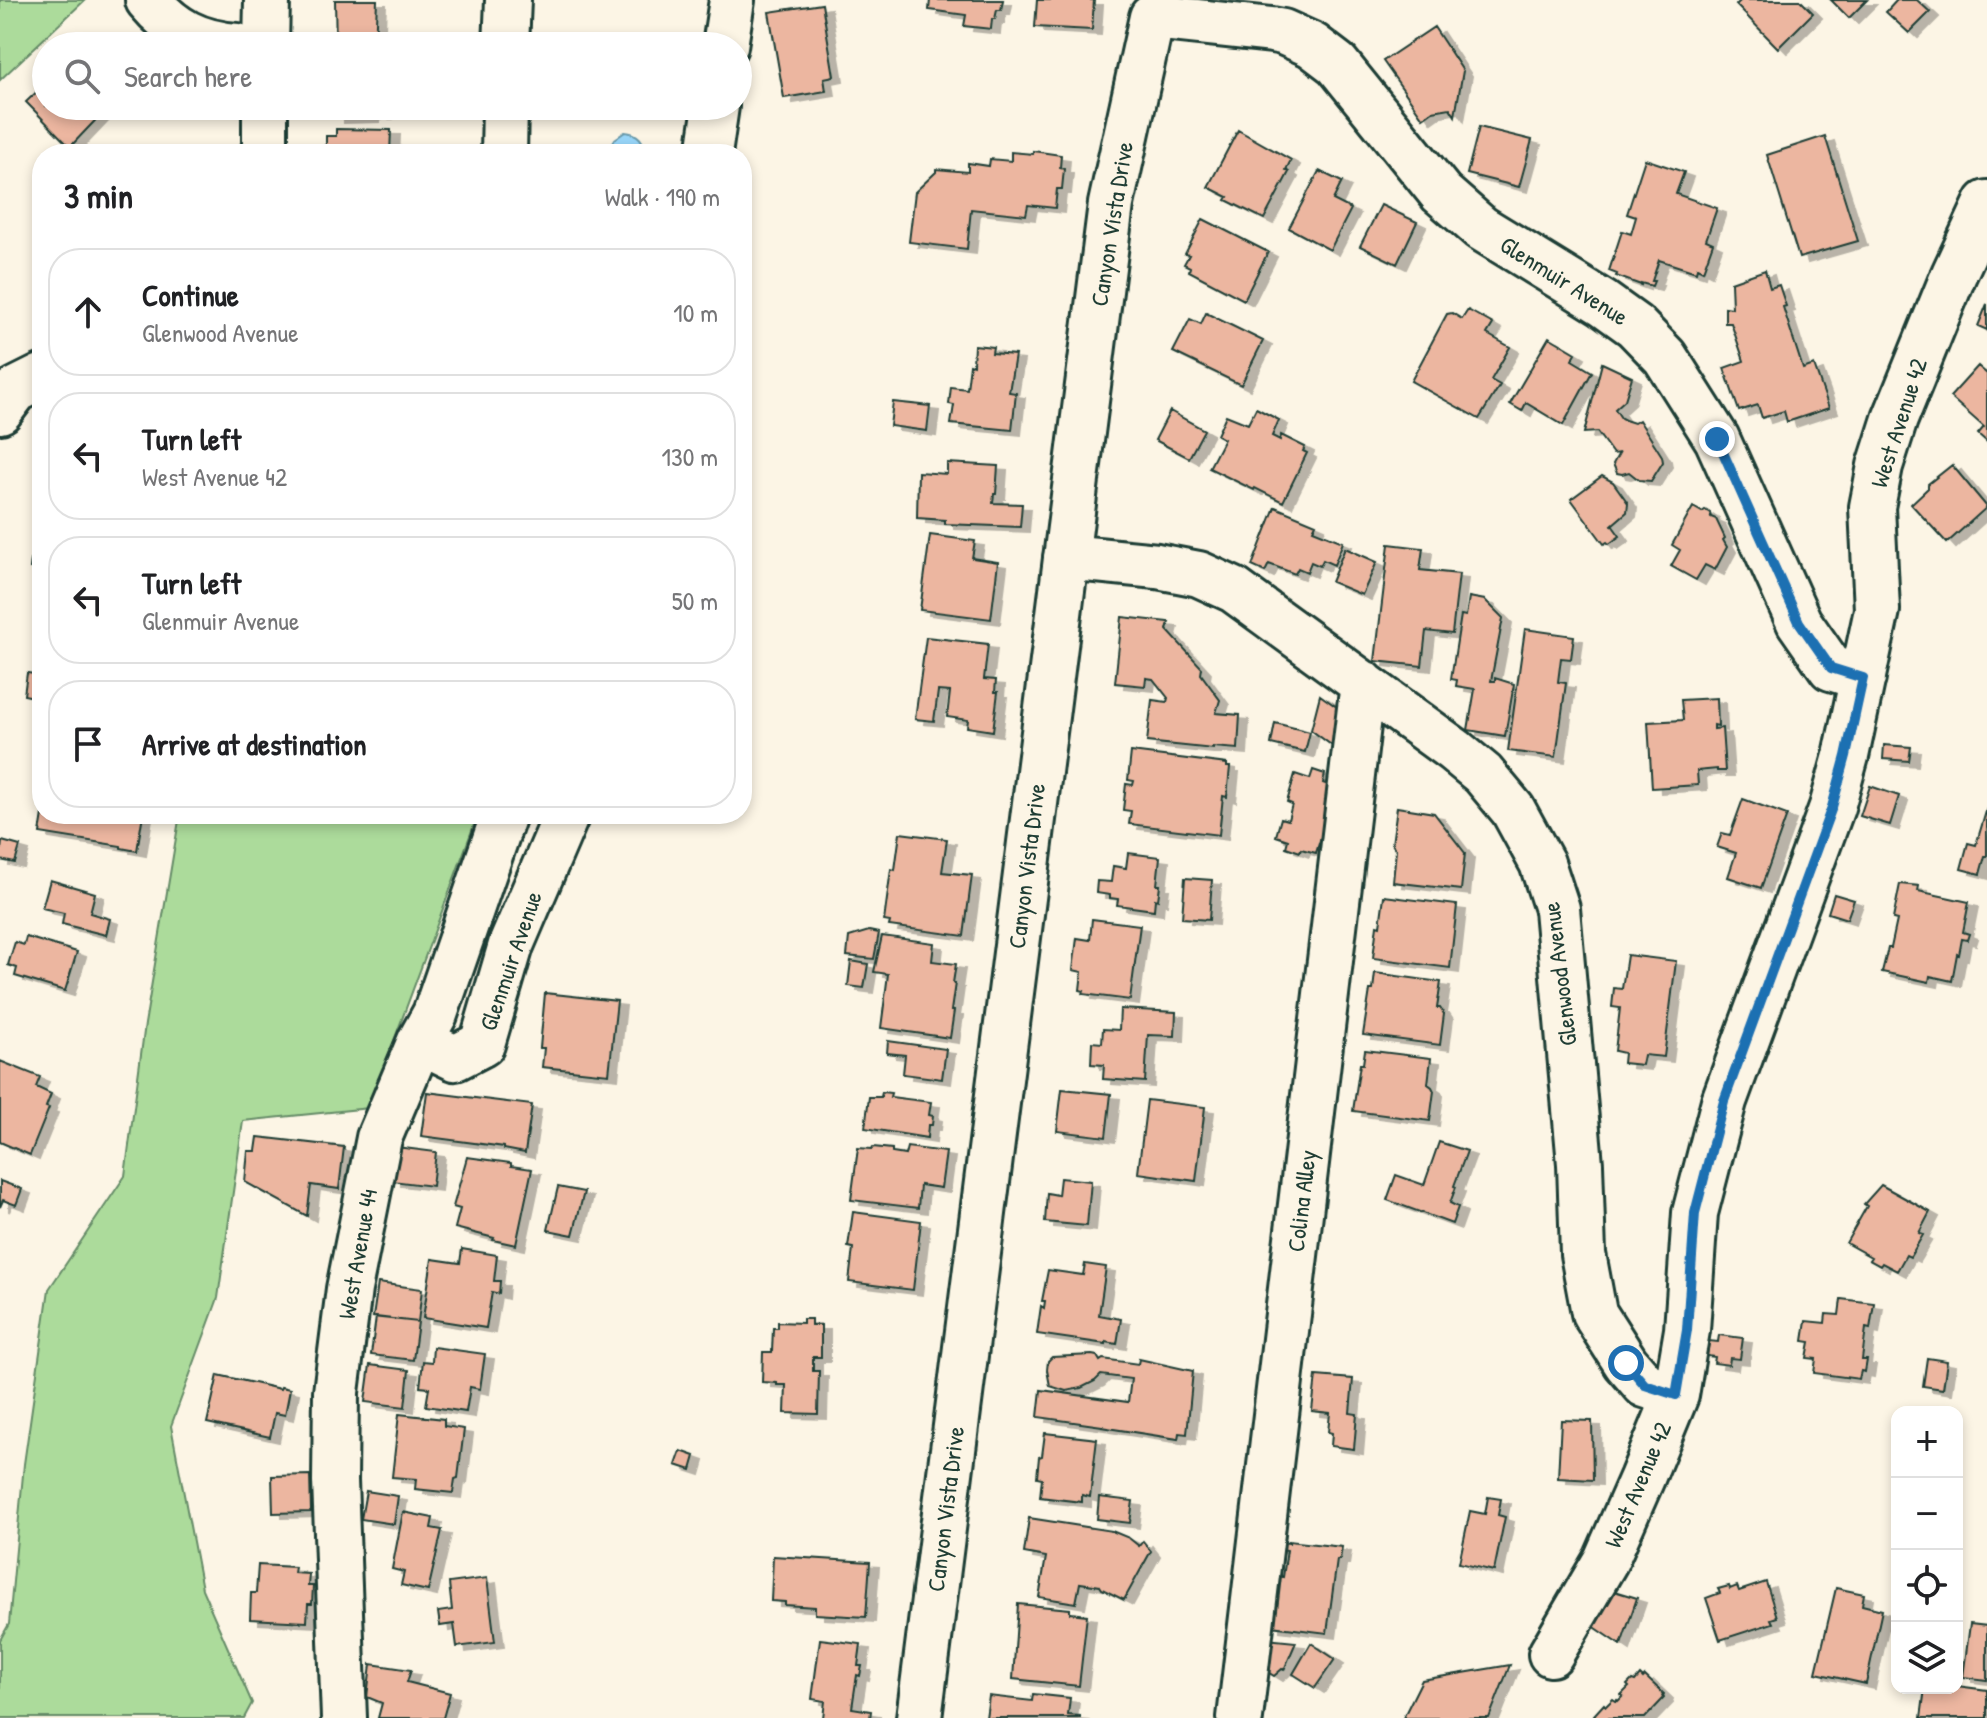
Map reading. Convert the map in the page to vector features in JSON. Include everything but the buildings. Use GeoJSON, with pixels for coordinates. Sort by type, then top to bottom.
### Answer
{"type":"FeatureCollection","features":[{"type":"Feature","properties":{"kind":"street"},"geometry":{"type":"LineString","coordinates":[[148,0],[162,17],[184,32]]}},
{"type":"Feature","properties":{"kind":"street"},"geometry":{"type":"LineString","coordinates":[[266,32],[267,0]]}},
{"type":"Feature","properties":{"kind":"street"},"geometry":{"type":"LineString","coordinates":[[507,32],[508,0]]}},
{"type":"Feature","properties":{"kind":"street"},"geometry":{"type":"LineString","coordinates":[[727,32],[732,0]]}},
{"type":"Feature","properties":{"kind":"street","name":"Canyon Vista Drive"},"geometry":{"type":"LineString","coordinates":[[919,1718],[1111,204],[1152,17]]}},
{"type":"Feature","properties":{"kind":"street","name":"Glenmuir Avenue"},"geometry":{"type":"LineString","coordinates":[[1152,17],[1272,30],[1312,45],[1337,64],[1441,193],[1481,228],[1635,326],[1665,357],[1717,439],[1799,622],[1831,668],[1863,678]]}},
{"type":"Feature","properties":{"kind":"street"},"geometry":{"type":"LineString","coordinates":[[265,120],[265,144]]}},
{"type":"Feature","properties":{"kind":"street"},"geometry":{"type":"LineString","coordinates":[[504,144],[505,120]]}},
{"type":"Feature","properties":{"kind":"street"},"geometry":{"type":"LineString","coordinates":[[710,144],[714,120]]}},
{"type":"Feature","properties":{"kind":"street","name":"West Avenue 42"},"geometry":{"type":"LineString","coordinates":[[1551,1654],[1606,1560],[1676,1395],[1687,1330],[1695,1213],[1724,1101],[1832,807],[1846,756],[1877,610],[1872,507],[1880,466],[1895,419],[1954,274],[1987,203]]}},
{"type":"Feature","properties":{"kind":"street"},"geometry":{"type":"LineString","coordinates":[[0,411],[16,390],[32,382]]}},
{"type":"Feature","properties":{"kind":"street","name":"Glenwood Avenue"},"geometry":{"type":"LineString","coordinates":[[1066,557],[1157,566],[1199,574],[1234,590],[1454,750],[1483,774],[1513,810],[1542,863],[1557,909],[1580,1164],[1583,1254],[1594,1313],[1626,1363],[1645,1385],[1676,1395]]}},
{"type":"Feature","properties":{"kind":"street","name":"Colina Alley"},"geometry":{"type":"LineString","coordinates":[[1240,1718],[1363,683]]}},
{"type":"Feature","properties":{"kind":"street","name":"West Avenue 44"},"geometry":{"type":"LineString","coordinates":[[344,1718],[335,1481],[336,1392],[349,1289],[379,1138],[420,1041],[435,1014],[501,824]]}},
{"type":"Feature","properties":{"kind":"street","name":"Glenmuir Avenue"},"geometry":{"type":"LineString","coordinates":[[420,1041],[455,1058],[482,1044],[511,945],[563,824]]}},
{"type":"Feature","properties":{"kind":"green space"},"geometry":{"type":"Polygon","coordinates":[[[0,0],[85,0],[51,32],[32,32],[32,50],[0,80],[0,0]]]}},
{"type":"Feature","properties":{"kind":"green space"},"geometry":{"type":"Polygon","coordinates":[[[178,824],[474,824],[369,1108],[243,1121],[218,1298],[171,1426],[202,1589],[252,1703],[244,1718],[0,1718],[0,1640],[9,1624],[24,1464],[49,1289],[125,1176],[145,1024],[178,824]]]}},
{"type":"Feature","properties":{"kind":"water"},"geometry":{"type":"Polygon","coordinates":[[[625,132],[640,138],[643,144],[612,144],[625,132]]]}},
{"type":"Feature","properties":{"kind":"route"},"geometry":{"type":"LineString","coordinates":[[1626,1363],[1645,1385],[1676,1395],[1687,1330],[1695,1213],[1724,1101],[1832,807],[1863,678],[1831,668],[1799,622],[1717,439]]}}]}
